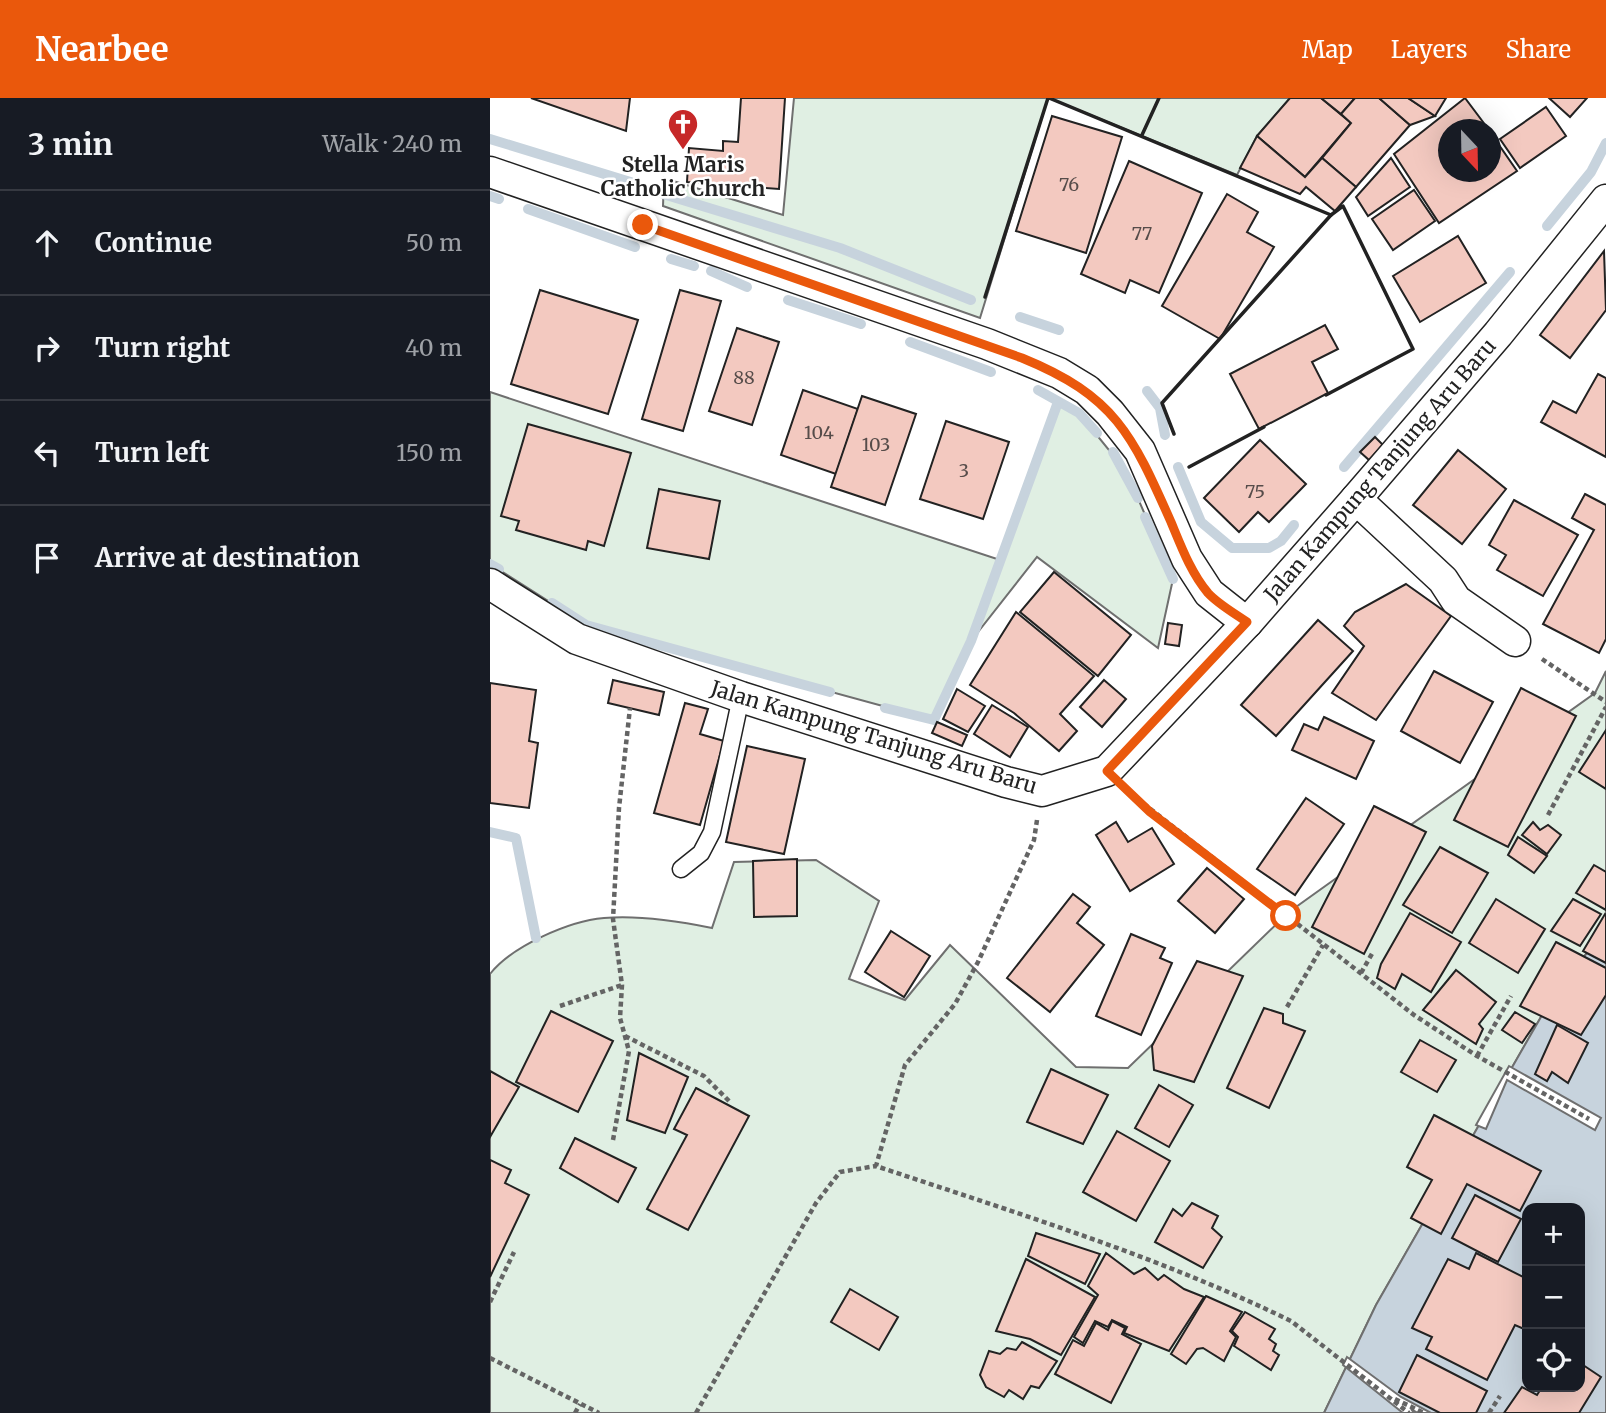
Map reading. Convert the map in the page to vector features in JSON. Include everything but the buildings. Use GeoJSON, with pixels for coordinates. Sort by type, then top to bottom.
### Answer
{"type":"FeatureCollection","features":[{"type":"Feature","properties":{"kind":"street"},"geometry":{"type":"LineString","coordinates":[[490,172],[987,344],[1059,373],[1087,390],[1140,451],[1187,559],[1209,593],[1247,622]]}},
{"type":"Feature","properties":{"kind":"street","name":"Jalan Kampung Tanjung Aru Baru"},"geometry":{"type":"LineString","coordinates":[[490,584],[577,639],[741,697],[1042,791],[1107,771],[1247,622],[1356,499],[1498,334],[1606,200]]}},
{"type":"Feature","properties":{"kind":"street"},"geometry":{"type":"LineString","coordinates":[[1356,499],[1443,580],[1456,600],[1515,640]]}},
{"type":"Feature","properties":{"kind":"lane"},"geometry":{"type":"LineString","coordinates":[[681,869],[701,853],[712,832],[741,697]]}},
{"type":"Feature","properties":{"kind":"path"},"geometry":{"type":"LineString","coordinates":[[1515,640],[1606,705],[1548,815]]}},
{"type":"Feature","properties":{"kind":"path"},"geometry":{"type":"LineString","coordinates":[[612,1140],[629,1051],[620,1018],[622,985],[613,919],[619,808],[630,708]]}},
{"type":"Feature","properties":{"kind":"path"},"geometry":{"type":"LineString","coordinates":[[1107,771],[1150,812],[1414,1015],[1477,1056],[1589,1119]]}},
{"type":"Feature","properties":{"kind":"path"},"geometry":{"type":"LineString","coordinates":[[876,1166],[905,1065],[955,1003],[978,962],[1034,840],[1042,791]]}},
{"type":"Feature","properties":{"kind":"path"},"geometry":{"type":"LineString","coordinates":[[1287,1007],[1323,944]]}},
{"type":"Feature","properties":{"kind":"path"},"geometry":{"type":"LineString","coordinates":[[1361,973],[1373,952]]}},
{"type":"Feature","properties":{"kind":"path"},"geometry":{"type":"LineString","coordinates":[[560,1006],[622,985]]}},
{"type":"Feature","properties":{"kind":"path"},"geometry":{"type":"LineString","coordinates":[[1477,1056],[1511,996]]}},
{"type":"Feature","properties":{"kind":"path"},"geometry":{"type":"LineString","coordinates":[[625,1036],[704,1076],[729,1101]]}},
{"type":"Feature","properties":{"kind":"path"},"geometry":{"type":"LineString","coordinates":[[696,1413],[816,1203],[840,1172],[876,1166],[1164,1265],[1270,1310],[1292,1321],[1394,1398],[1409,1413]]}},
{"type":"Feature","properties":{"kind":"path"},"geometry":{"type":"LineString","coordinates":[[490,1302],[514,1252]]}},
{"type":"Feature","properties":{"kind":"path"},"geometry":{"type":"LineString","coordinates":[[490,1358],[599,1413]]}},
{"type":"Feature","properties":{"kind":"path"},"geometry":{"type":"LineString","coordinates":[[1489,1413],[1500,1396]]}},
{"type":"Feature","properties":{"kind":"path"},"geometry":{"type":"LineString","coordinates":[[1394,1398],[1424,1413]]}},
{"type":"Feature","properties":{"kind":"path"},"geometry":{"type":"LineString","coordinates":[[575,1413],[580,1404]]}},
{"type":"Feature","properties":{"kind":"green space"},"geometry":{"type":"Polygon","coordinates":[[[794,98],[1048,98],[980,318],[663,206],[664,178],[783,215],[794,98]]]}},
{"type":"Feature","properties":{"kind":"green space"},"geometry":{"type":"Polygon","coordinates":[[[1049,98],[1290,98],[1257,136],[1237,175],[1049,98]]]}},
{"type":"Feature","properties":{"kind":"green space"},"geometry":{"type":"Polygon","coordinates":[[[490,392],[1000,560],[1058,402],[1079,413],[1126,471],[1173,579],[1158,648],[1037,557],[971,641],[934,720],[586,625],[490,564],[490,392]]]}},
{"type":"Feature","properties":{"kind":"green space"},"geometry":{"type":"Polygon","coordinates":[[[1606,671],[1606,932],[1561,982],[1376,1305],[1324,1413],[490,1413],[490,974],[512,954],[558,930],[604,918],[658,919],[712,928],[734,862],[816,860],[879,901],[849,979],[905,1000],[950,945],[1076,1067],[1128,1068],[1289,912],[1595,693],[1606,671]]]}},
{"type":"Feature","properties":{"kind":"shaded area"},"geometry":{"type":"Polygon","coordinates":[[[1606,932],[1606,1413],[1324,1413],[1376,1305],[1561,982],[1606,932]]]}},
{"type":"Feature","properties":{"kind":"pier"},"geometry":{"type":"Polygon","coordinates":[[[1509,1066],[1601,1118],[1595,1130],[1507,1080],[1486,1129],[1476,1125],[1509,1066]]]}},
{"type":"Feature","properties":{"kind":"pier"},"geometry":{"type":"Polygon","coordinates":[[[1347,1357],[1401,1397],[1431,1413],[1418,1413],[1411,1409],[1414,1413],[1403,1413],[1343,1365],[1347,1357]]]}},
{"type":"Feature","properties":{"kind":"waterway"},"geometry":{"type":"LineString","coordinates":[[490,139],[637,184]]}},
{"type":"Feature","properties":{"kind":"waterway"},"geometry":{"type":"LineString","coordinates":[[1547,226],[1591,172],[1606,143]]}},
{"type":"Feature","properties":{"kind":"waterway"},"geometry":{"type":"LineString","coordinates":[[663,194],[840,248],[971,300]]}},
{"type":"Feature","properties":{"kind":"waterway"},"geometry":{"type":"LineString","coordinates":[[490,196],[499,199]]}},
{"type":"Feature","properties":{"kind":"waterway"},"geometry":{"type":"LineString","coordinates":[[528,209],[635,247]]}},
{"type":"Feature","properties":{"kind":"waterway"},"geometry":{"type":"LineString","coordinates":[[671,259],[694,266]]}},
{"type":"Feature","properties":{"kind":"waterway"},"geometry":{"type":"LineString","coordinates":[[711,271],[747,287]]}},
{"type":"Feature","properties":{"kind":"waterway"},"geometry":{"type":"LineString","coordinates":[[1344,467],[1510,272]]}},
{"type":"Feature","properties":{"kind":"waterway"},"geometry":{"type":"LineString","coordinates":[[788,300],[861,324]]}},
{"type":"Feature","properties":{"kind":"waterway"},"geometry":{"type":"LineString","coordinates":[[1020,317],[1059,330]]}},
{"type":"Feature","properties":{"kind":"waterway"},"geometry":{"type":"LineString","coordinates":[[910,342],[991,372]]}},
{"type":"Feature","properties":{"kind":"waterway"},"geometry":{"type":"LineString","coordinates":[[1038,390],[1079,413],[1097,433]]}},
{"type":"Feature","properties":{"kind":"waterway"},"geometry":{"type":"LineString","coordinates":[[1147,391],[1160,408],[1165,435]]}},
{"type":"Feature","properties":{"kind":"waterway"},"geometry":{"type":"LineString","coordinates":[[885,708],[934,720],[971,641],[1058,402]]}},
{"type":"Feature","properties":{"kind":"waterway"},"geometry":{"type":"LineString","coordinates":[[1113,452],[1138,498]]}},
{"type":"Feature","properties":{"kind":"waterway"},"geometry":{"type":"LineString","coordinates":[[1178,467],[1201,522],[1232,548],[1269,548],[1281,541],[1294,525]]}},
{"type":"Feature","properties":{"kind":"waterway"},"geometry":{"type":"LineString","coordinates":[[1145,517],[1173,579]]}},
{"type":"Feature","properties":{"kind":"waterway"},"geometry":{"type":"LineString","coordinates":[[490,564],[499,569]]}},
{"type":"Feature","properties":{"kind":"waterway"},"geometry":{"type":"LineString","coordinates":[[552,603],[586,625],[830,692]]}},
{"type":"Feature","properties":{"kind":"waterway"},"geometry":{"type":"LineString","coordinates":[[490,832],[516,838],[536,938]]}},
{"type":"Feature","properties":{"kind":"wall"},"geometry":{"type":"LineString","coordinates":[[985,297],[1048,98]]}},
{"type":"Feature","properties":{"kind":"wall"},"geometry":{"type":"LineString","coordinates":[[1049,98],[1331,215],[1162,403],[1174,434]]}},
{"type":"Feature","properties":{"kind":"wall"},"geometry":{"type":"LineString","coordinates":[[1142,135],[1159,98]]}},
{"type":"Feature","properties":{"kind":"wall"},"geometry":{"type":"LineString","coordinates":[[1326,395],[1413,349],[1343,206],[1331,215]]}},
{"type":"Feature","properties":{"kind":"wall"},"geometry":{"type":"LineString","coordinates":[[1189,467],[1264,427]]}},
{"type":"Feature","properties":{"kind":"place","name":"Stella Maris Catholic Church"},"geometry":{"type":"Point","coordinates":[683,151]}},
{"type":"Feature","properties":{"kind":"route"},"geometry":{"type":"LineString","coordinates":[[643,225],[1022,358],[1059,373],[1087,390],[1110,413],[1140,451],[1187,559],[1209,593],[1247,622],[1107,771],[1150,812],[1286,916]]}}]}
